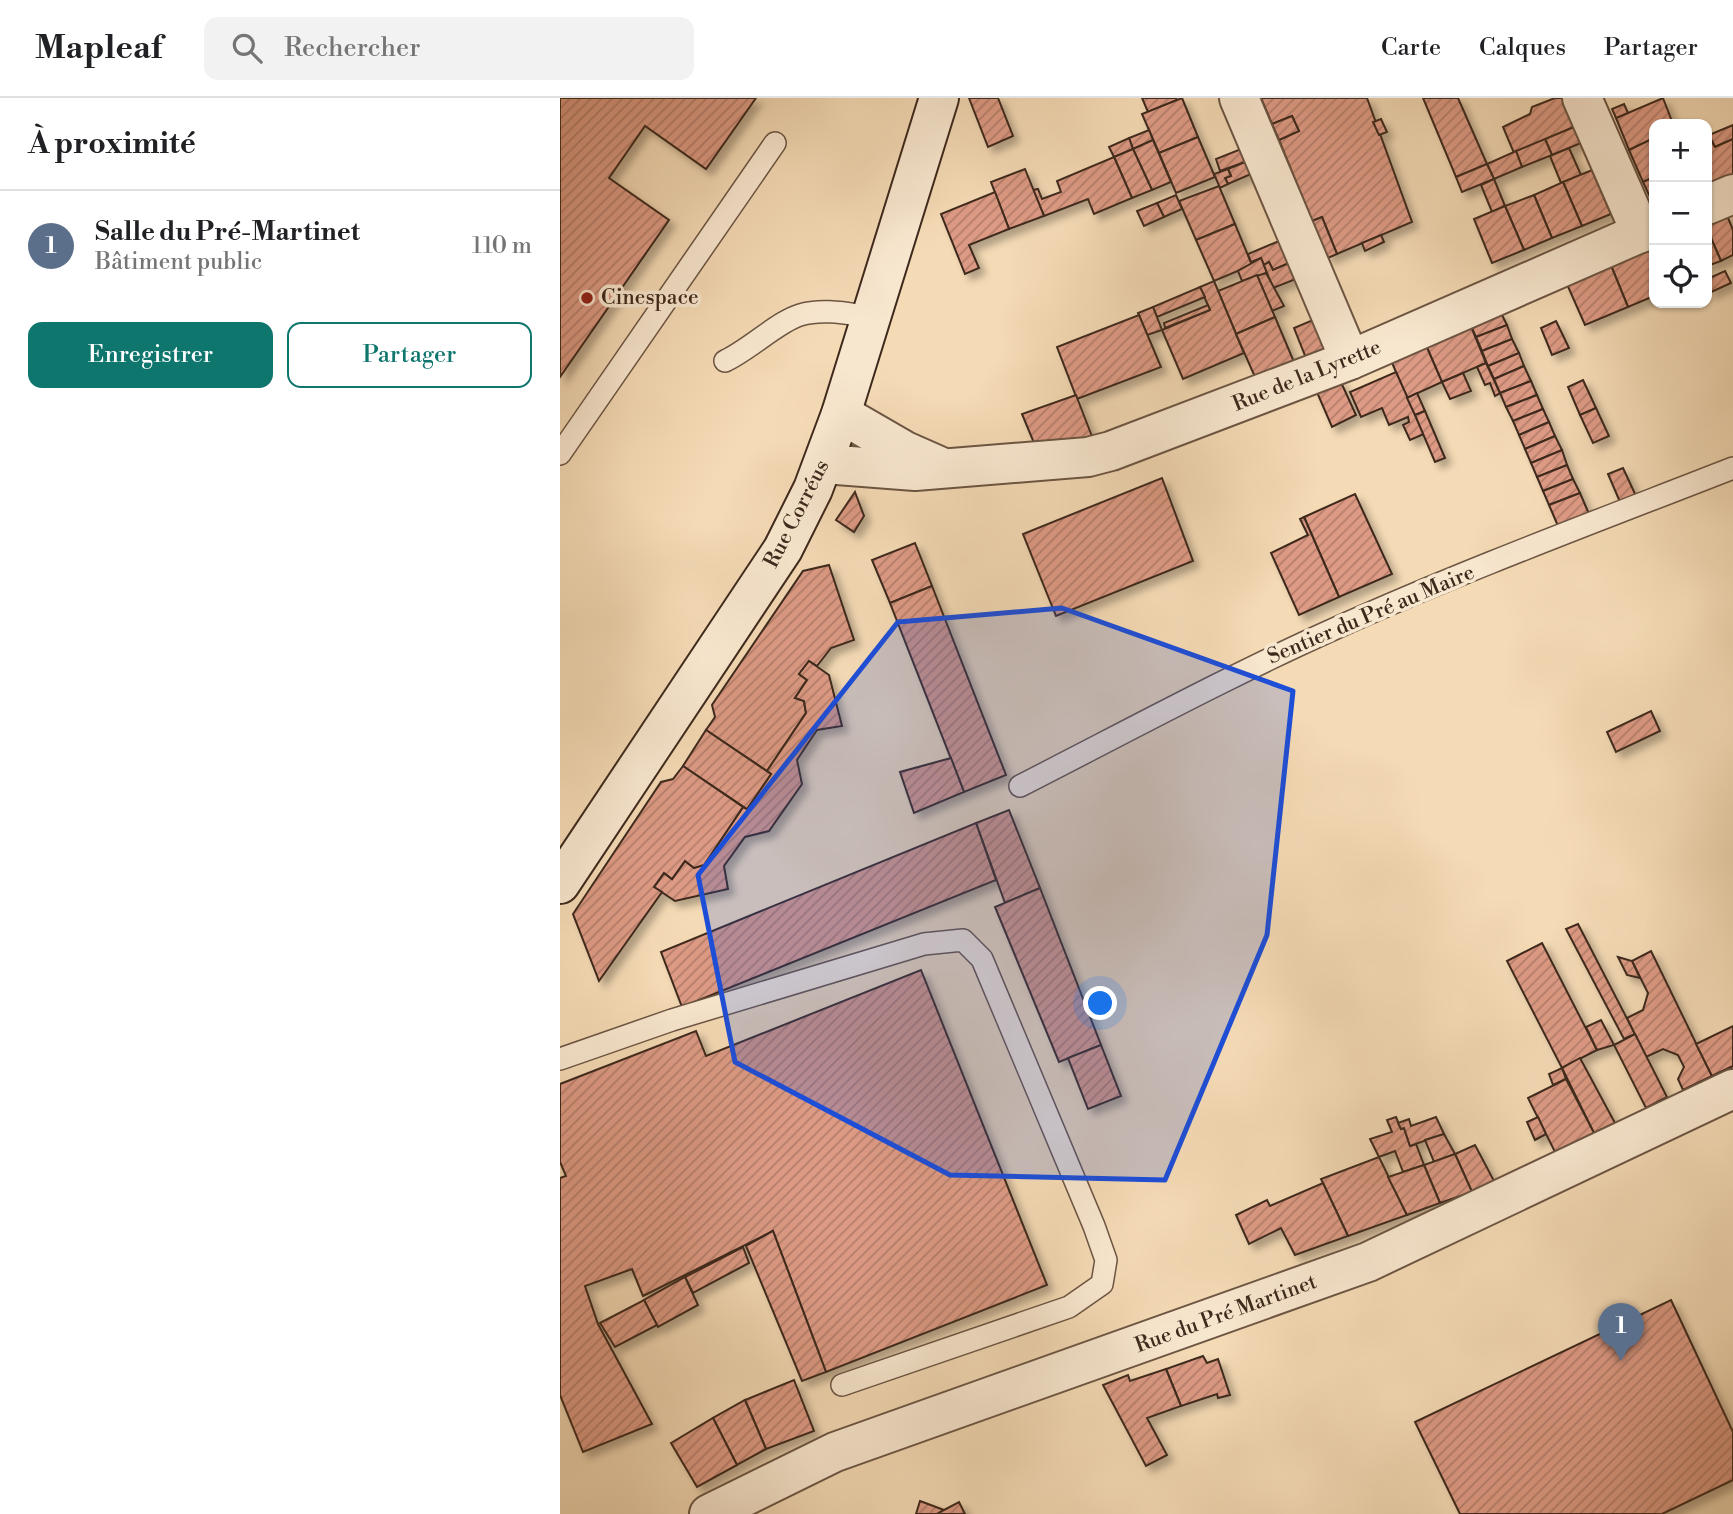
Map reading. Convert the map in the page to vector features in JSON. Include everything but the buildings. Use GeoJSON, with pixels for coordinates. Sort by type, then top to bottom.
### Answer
{"type":"FeatureCollection","features":[{"type":"Feature","properties":{"kind":"street","name":"Rue Corréus"},"geometry":{"type":"LineString","coordinates":[[560,884],[783,549],[824,464],[939,98]]}},
{"type":"Feature","properties":{"kind":"street"},"geometry":{"type":"LineString","coordinates":[[1239,98],[1350,360]]}},
{"type":"Feature","properties":{"kind":"street"},"geometry":{"type":"LineString","coordinates":[[1582,98],[1647,230]]}},
{"type":"Feature","properties":{"kind":"street"},"geometry":{"type":"LineString","coordinates":[[1712,203],[1733,194]]}},
{"type":"Feature","properties":{"kind":"street","name":"Rue de la Lyrette"},"geometry":{"type":"LineString","coordinates":[[824,464],[895,470],[1073,458],[1111,451],[1350,360],[1647,230]]}},
{"type":"Feature","properties":{"kind":"street","name":"Rue de la Lyrette"},"geometry":{"type":"LineString","coordinates":[[841,414],[923,460],[944,467]]}},
{"type":"Feature","properties":{"kind":"street","name":"Rue du Pré Martinet"},"geometry":{"type":"LineString","coordinates":[[709,1514],[835,1452],[1368,1262],[1733,1089]]}},
{"type":"Feature","properties":{"kind":"lane"},"geometry":{"type":"LineString","coordinates":[[560,454],[775,144]]}},
{"type":"Feature","properties":{"kind":"lane"},"geometry":{"type":"LineString","coordinates":[[725,361],[746,351],[799,315],[821,312],[872,317]]}},
{"type":"Feature","properties":{"kind":"lane","name":"Sentier du Pré au Maire"},"geometry":{"type":"LineString","coordinates":[[1020,786],[1260,663],[1333,629],[1733,468]]}},
{"type":"Feature","properties":{"kind":"lane"},"geometry":{"type":"LineString","coordinates":[[560,1059],[672,1020],[924,944],[963,940],[982,959],[1094,1226],[1106,1260],[1102,1284],[1069,1307],[842,1385]]}},
{"type":"Feature","properties":{"kind":"highlighted area"},"geometry":{"type":"Polygon","coordinates":[[[1062,608],[1293,691],[1267,935],[1165,1180],[950,1175],[735,1062],[698,875],[898,622],[1062,608]]]}},
{"type":"Feature","properties":{"kind":"place","name":"Cinespace"},"geometry":{"type":"Point","coordinates":[587,298]}},
{"type":"Feature","properties":{"kind":"place","name":"Salle du Pré-Martinet"},"geometry":{"type":"Point","coordinates":[1621,1361]}}]}
